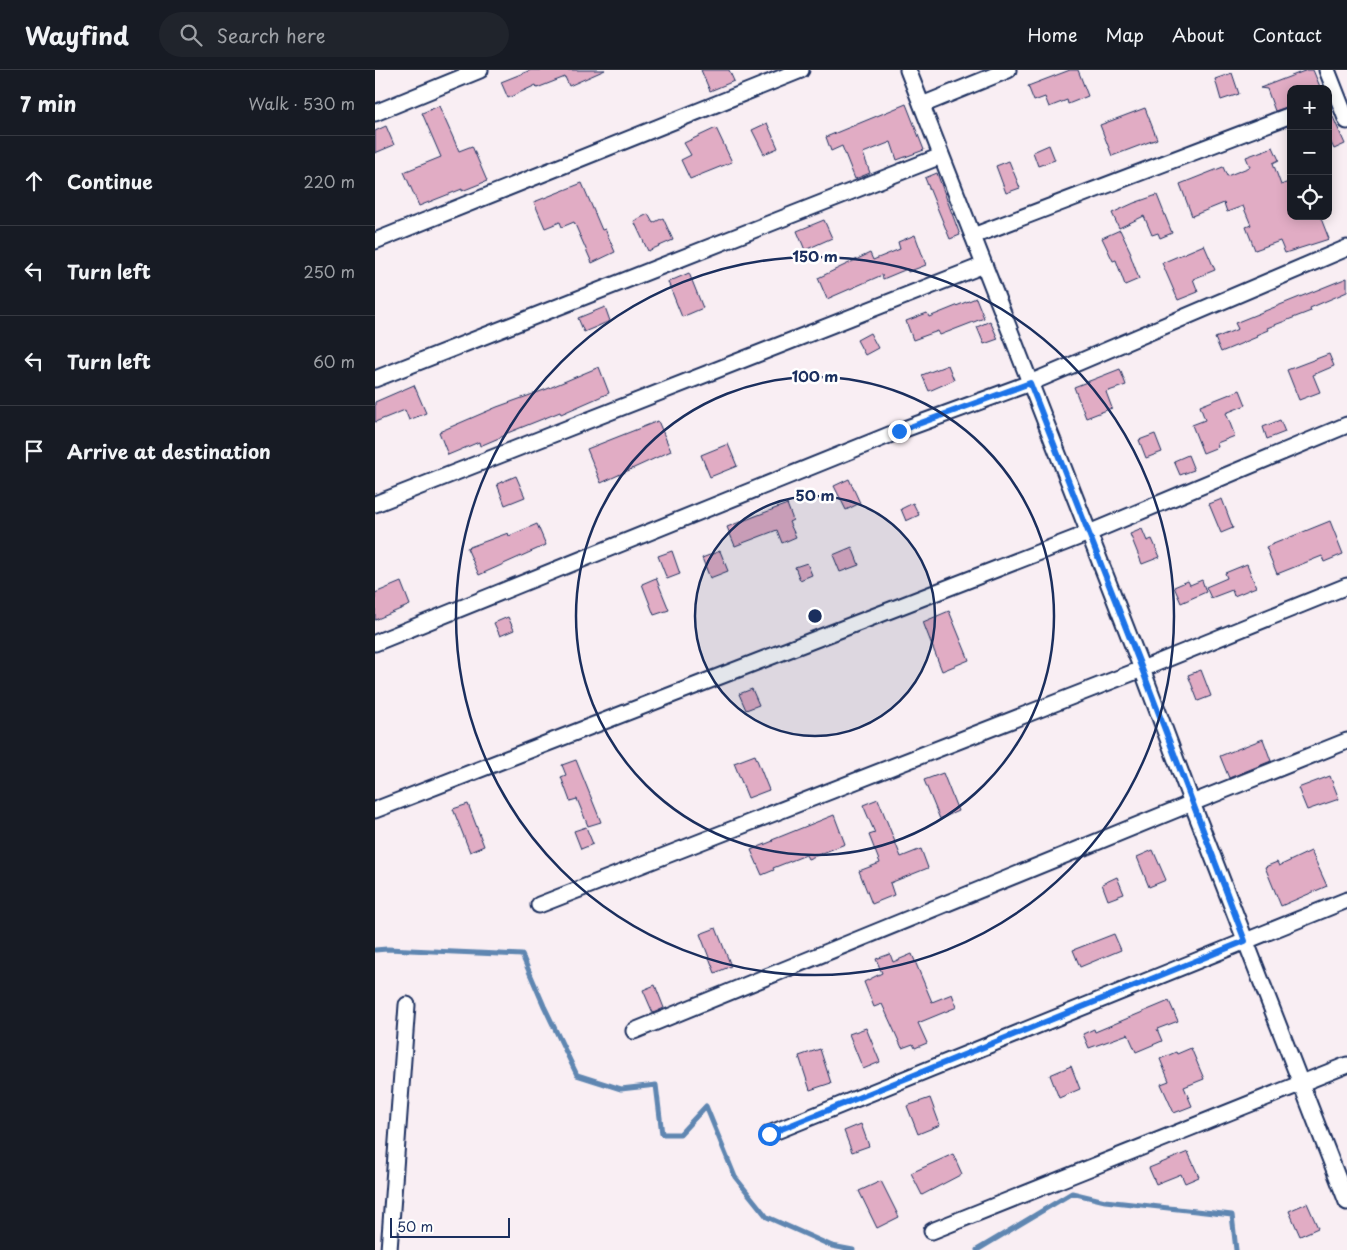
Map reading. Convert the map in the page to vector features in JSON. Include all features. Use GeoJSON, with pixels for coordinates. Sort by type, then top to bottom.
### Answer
{"type":"FeatureCollection","features":[{"type":"Feature","properties":{"kind":"street"},"geometry":{"type":"LineString","coordinates":[[375,113],[480,70]]}},
{"type":"Feature","properties":{"kind":"street"},"geometry":{"type":"LineString","coordinates":[[375,241],[801,70]]}},
{"type":"Feature","properties":{"kind":"street"},"geometry":{"type":"LineString","coordinates":[[908,70],[1142,669],[1245,941],[1347,1202]]}},
{"type":"Feature","properties":{"kind":"street"},"geometry":{"type":"LineString","coordinates":[[921,105],[1008,70]]}},
{"type":"Feature","properties":{"kind":"street"},"geometry":{"type":"LineString","coordinates":[[1327,70],[1333,99],[1347,121]]}},
{"type":"Feature","properties":{"kind":"street"},"geometry":{"type":"LineString","coordinates":[[973,236],[1287,117]]}},
{"type":"Feature","properties":{"kind":"street"},"geometry":{"type":"LineString","coordinates":[[375,379],[941,156]]}},
{"type":"Feature","properties":{"kind":"street"},"geometry":{"type":"LineString","coordinates":[[375,643],[890,435],[1030,383],[1347,248]]}},
{"type":"Feature","properties":{"kind":"street"},"geometry":{"type":"LineString","coordinates":[[375,504],[984,265]]}},
{"type":"Feature","properties":{"kind":"street"},"geometry":{"type":"LineString","coordinates":[[375,810],[1089,533],[1347,425]]}},
{"type":"Feature","properties":{"kind":"street"},"geometry":{"type":"LineString","coordinates":[[539,905],[1142,669],[1347,586]]}},
{"type":"Feature","properties":{"kind":"street"},"geometry":{"type":"LineString","coordinates":[[634,1031],[1192,802],[1347,741]]}},
{"type":"Feature","properties":{"kind":"street"},"geometry":{"type":"LineString","coordinates":[[769,1134],[1347,900]]}},
{"type":"Feature","properties":{"kind":"street"},"geometry":{"type":"LineString","coordinates":[[389,1250],[407,1005]]}},
{"type":"Feature","properties":{"kind":"street"},"geometry":{"type":"LineString","coordinates":[[932,1231],[1347,1065]]}},
{"type":"Feature","properties":{"kind":"building"},"geometry":{"type":"Polygon","coordinates":[[[531,70],[605,70],[569,86],[565,77],[537,88],[536,85],[508,98],[501,82],[531,70]]]}},
{"type":"Feature","properties":{"kind":"building"},"geometry":{"type":"Polygon","coordinates":[[[701,70],[729,70],[734,81],[710,91],[701,70]]]}},
{"type":"Feature","properties":{"kind":"building"},"geometry":{"type":"Polygon","coordinates":[[[1070,70],[1078,70],[1088,96],[1068,104],[1067,100],[1049,107],[1045,97],[1034,101],[1028,86],[1070,70]]]}},
{"type":"Feature","properties":{"kind":"building"},"geometry":{"type":"Polygon","coordinates":[[[1307,70],[1313,70],[1319,85],[1287,85],[1287,107],[1275,111],[1267,89],[1260,88],[1307,70]]]}},
{"type":"Feature","properties":{"kind":"building"},"geometry":{"type":"Polygon","coordinates":[[[1232,73],[1239,94],[1221,100],[1215,79],[1232,73]]]}},
{"type":"Feature","properties":{"kind":"building"},"geometry":{"type":"Polygon","coordinates":[[[906,104],[924,150],[897,160],[891,142],[863,153],[870,173],[855,179],[842,146],[831,151],[826,137],[906,104]]]}},
{"type":"Feature","properties":{"kind":"building"},"geometry":{"type":"Polygon","coordinates":[[[439,106],[459,151],[472,146],[487,181],[419,206],[404,172],[441,157],[422,113],[439,106]]]}},
{"type":"Feature","properties":{"kind":"building"},"geometry":{"type":"Polygon","coordinates":[[[1145,108],[1157,139],[1112,156],[1100,125],[1145,108]]]}},
{"type":"Feature","properties":{"kind":"building"},"geometry":{"type":"Polygon","coordinates":[[[1332,115],[1345,144],[1334,149],[1332,145],[1332,115]]]}},
{"type":"Feature","properties":{"kind":"building"},"geometry":{"type":"Polygon","coordinates":[[[767,123],[778,148],[764,154],[752,130],[767,123]]]}},
{"type":"Feature","properties":{"kind":"building"},"geometry":{"type":"Polygon","coordinates":[[[386,126],[394,145],[375,153],[375,131],[386,126]]]}},
{"type":"Feature","properties":{"kind":"building"},"geometry":{"type":"Polygon","coordinates":[[[716,128],[732,162],[690,179],[681,160],[691,155],[684,143],[716,128]]]}},
{"type":"Feature","properties":{"kind":"building"},"geometry":{"type":"Polygon","coordinates":[[[1049,145],[1055,160],[1038,166],[1033,152],[1049,145]]]}},
{"type":"Feature","properties":{"kind":"building"},"geometry":{"type":"Polygon","coordinates":[[[1273,147],[1279,160],[1273,163],[1281,185],[1287,183],[1287,220],[1322,220],[1329,239],[1285,253],[1280,241],[1255,250],[1246,227],[1251,225],[1243,206],[1227,212],[1224,203],[1192,216],[1180,184],[1223,167],[1227,176],[1250,167],[1246,157],[1273,147]]]}},
{"type":"Feature","properties":{"kind":"building"},"geometry":{"type":"Polygon","coordinates":[[[1009,161],[1020,188],[1006,193],[996,166],[1009,161]]]}},
{"type":"Feature","properties":{"kind":"building"},"geometry":{"type":"Polygon","coordinates":[[[937,173],[960,235],[950,239],[925,178],[937,173]]]}},
{"type":"Feature","properties":{"kind":"building"},"geometry":{"type":"Polygon","coordinates":[[[582,183],[602,230],[605,229],[615,252],[592,263],[574,222],[562,227],[560,222],[545,228],[534,202],[582,183]]]}},
{"type":"Feature","properties":{"kind":"building"},"geometry":{"type":"Polygon","coordinates":[[[1157,195],[1172,233],[1160,238],[1158,233],[1152,235],[1144,216],[1119,228],[1112,213],[1157,195]]]}},
{"type":"Feature","properties":{"kind":"building"},"geometry":{"type":"Polygon","coordinates":[[[648,214],[653,223],[663,218],[673,240],[648,251],[634,221],[648,214]]]}},
{"type":"Feature","properties":{"kind":"building"},"geometry":{"type":"Polygon","coordinates":[[[824,220],[832,238],[805,250],[797,231],[824,220]]]}},
{"type":"Feature","properties":{"kind":"building"},"geometry":{"type":"Polygon","coordinates":[[[1120,230],[1131,253],[1139,279],[1125,285],[1116,260],[1113,261],[1102,238],[1120,230]]]}},
{"type":"Feature","properties":{"kind":"building"},"geometry":{"type":"Polygon","coordinates":[[[915,235],[926,265],[908,272],[907,269],[883,279],[882,275],[827,299],[818,278],[870,253],[873,260],[900,249],[898,242],[915,235]]]}},
{"type":"Feature","properties":{"kind":"building"},"geometry":{"type":"Polygon","coordinates":[[[1204,245],[1215,270],[1193,279],[1198,292],[1178,300],[1162,263],[1204,245]]]}},
{"type":"Feature","properties":{"kind":"building"},"geometry":{"type":"Polygon","coordinates":[[[689,273],[703,308],[682,317],[668,282],[689,273]]]}},
{"type":"Feature","properties":{"kind":"building"},"geometry":{"type":"Polygon","coordinates":[[[1347,278],[1347,292],[1310,308],[1311,311],[1267,328],[1268,330],[1256,335],[1257,337],[1221,352],[1215,338],[1238,329],[1235,323],[1347,278]]]}},
{"type":"Feature","properties":{"kind":"building"},"geometry":{"type":"Polygon","coordinates":[[[976,298],[984,318],[940,335],[938,331],[913,340],[906,321],[927,313],[929,317],[976,298]]]}},
{"type":"Feature","properties":{"kind":"building"},"geometry":{"type":"Polygon","coordinates":[[[605,307],[610,321],[584,332],[578,318],[605,307]]]}},
{"type":"Feature","properties":{"kind":"building"},"geometry":{"type":"Polygon","coordinates":[[[990,321],[998,339],[984,344],[977,327],[990,321]]]}},
{"type":"Feature","properties":{"kind":"building"},"geometry":{"type":"Polygon","coordinates":[[[870,333],[878,348],[865,355],[857,340],[870,333]]]}},
{"type":"Feature","properties":{"kind":"building"},"geometry":{"type":"Polygon","coordinates":[[[1329,354],[1334,366],[1313,375],[1320,392],[1299,400],[1287,370],[1329,354]]]}},
{"type":"Feature","properties":{"kind":"building"},"geometry":{"type":"Polygon","coordinates":[[[948,365],[954,380],[929,391],[922,375],[948,365]]]}},
{"type":"Feature","properties":{"kind":"building"},"geometry":{"type":"Polygon","coordinates":[[[599,367],[609,393],[561,414],[560,412],[505,434],[480,446],[479,442],[448,455],[439,432],[599,367]]]}},
{"type":"Feature","properties":{"kind":"building"},"geometry":{"type":"Polygon","coordinates":[[[1120,369],[1126,385],[1106,392],[1112,408],[1086,418],[1074,387],[1120,369]]]}},
{"type":"Feature","properties":{"kind":"building"},"geometry":{"type":"Polygon","coordinates":[[[414,385],[426,413],[409,420],[405,410],[375,422],[375,402],[414,385]]]}},
{"type":"Feature","properties":{"kind":"building"},"geometry":{"type":"Polygon","coordinates":[[[1240,390],[1246,405],[1226,413],[1235,436],[1217,443],[1218,447],[1203,453],[1192,425],[1205,420],[1200,406],[1240,390]]]}},
{"type":"Feature","properties":{"kind":"building"},"geometry":{"type":"Polygon","coordinates":[[[1280,420],[1285,432],[1267,439],[1263,427],[1280,420]]]}},
{"type":"Feature","properties":{"kind":"building"},"geometry":{"type":"Polygon","coordinates":[[[658,421],[671,451],[601,483],[587,449],[658,421]]]}},
{"type":"Feature","properties":{"kind":"building"},"geometry":{"type":"Polygon","coordinates":[[[1155,434],[1162,452],[1146,458],[1139,440],[1155,434]]]}},
{"type":"Feature","properties":{"kind":"building"},"geometry":{"type":"Polygon","coordinates":[[[728,444],[737,466],[710,477],[701,455],[728,444]]]}},
{"type":"Feature","properties":{"kind":"building"},"geometry":{"type":"Polygon","coordinates":[[[1188,455],[1194,470],[1180,475],[1174,461],[1188,455]]]}},
{"type":"Feature","properties":{"kind":"building"},"geometry":{"type":"Polygon","coordinates":[[[516,476],[525,497],[505,505],[497,484],[516,476]]]}},
{"type":"Feature","properties":{"kind":"building"},"geometry":{"type":"Polygon","coordinates":[[[849,479],[860,503],[846,510],[834,486],[849,479]]]}},
{"type":"Feature","properties":{"kind":"building"},"geometry":{"type":"Polygon","coordinates":[[[1222,499],[1233,528],[1221,533],[1209,504],[1222,499]]]}},
{"type":"Feature","properties":{"kind":"building"},"geometry":{"type":"Polygon","coordinates":[[[913,503],[919,515],[906,521],[901,509],[913,503]]]}},
{"type":"Feature","properties":{"kind":"building"},"geometry":{"type":"Polygon","coordinates":[[[787,504],[793,520],[789,522],[796,537],[782,543],[777,530],[735,546],[727,527],[787,504]]]}},
{"type":"Feature","properties":{"kind":"building"},"geometry":{"type":"Polygon","coordinates":[[[1330,521],[1343,554],[1324,562],[1322,556],[1277,574],[1266,547],[1330,521]]]}},
{"type":"Feature","properties":{"kind":"building"},"geometry":{"type":"Polygon","coordinates":[[[537,524],[546,545],[479,575],[467,548],[508,533],[509,536],[537,524]]]}},
{"type":"Feature","properties":{"kind":"building"},"geometry":{"type":"Polygon","coordinates":[[[1142,529],[1147,541],[1152,539],[1160,557],[1142,564],[1130,534],[1142,529]]]}},
{"type":"Feature","properties":{"kind":"building"},"geometry":{"type":"Polygon","coordinates":[[[852,547],[859,565],[840,572],[833,555],[852,547]]]}},
{"type":"Feature","properties":{"kind":"building"},"geometry":{"type":"Polygon","coordinates":[[[672,551],[680,574],[667,579],[658,556],[672,551]]]}},
{"type":"Feature","properties":{"kind":"building"},"geometry":{"type":"Polygon","coordinates":[[[720,551],[728,571],[710,578],[702,558],[720,551]]]}},
{"type":"Feature","properties":{"kind":"building"},"geometry":{"type":"Polygon","coordinates":[[[807,563],[812,575],[800,580],[795,567],[807,563]]]}},
{"type":"Feature","properties":{"kind":"building"},"geometry":{"type":"Polygon","coordinates":[[[1247,564],[1256,587],[1234,596],[1232,590],[1211,598],[1206,587],[1227,578],[1225,573],[1247,564]]]}},
{"type":"Feature","properties":{"kind":"building"},"geometry":{"type":"Polygon","coordinates":[[[656,578],[669,610],[654,615],[642,584],[656,578]]]}},
{"type":"Feature","properties":{"kind":"building"},"geometry":{"type":"Polygon","coordinates":[[[1202,580],[1206,592],[1181,603],[1174,587],[1188,581],[1190,585],[1202,580]]]}},
{"type":"Feature","properties":{"kind":"building"},"geometry":{"type":"Polygon","coordinates":[[[401,582],[410,605],[375,620],[375,593],[401,582]]]}},
{"type":"Feature","properties":{"kind":"building"},"geometry":{"type":"Polygon","coordinates":[[[949,611],[969,660],[942,671],[923,622],[949,611]]]}},
{"type":"Feature","properties":{"kind":"building"},"geometry":{"type":"Polygon","coordinates":[[[508,617],[514,630],[500,636],[494,623],[508,617]]]}},
{"type":"Feature","properties":{"kind":"building"},"geometry":{"type":"Polygon","coordinates":[[[1201,670],[1211,696],[1198,701],[1188,675],[1201,670]]]}},
{"type":"Feature","properties":{"kind":"building"},"geometry":{"type":"Polygon","coordinates":[[[752,689],[759,705],[746,710],[739,694],[752,689]]]}},
{"type":"Feature","properties":{"kind":"building"},"geometry":{"type":"Polygon","coordinates":[[[1263,739],[1271,761],[1229,778],[1220,756],[1263,739]]]}},
{"type":"Feature","properties":{"kind":"building"},"geometry":{"type":"Polygon","coordinates":[[[755,755],[769,790],[748,798],[734,763],[755,755]]]}},
{"type":"Feature","properties":{"kind":"building"},"geometry":{"type":"Polygon","coordinates":[[[576,760],[601,822],[588,826],[577,799],[570,801],[561,777],[566,775],[562,765],[576,760]]]}},
{"type":"Feature","properties":{"kind":"building"},"geometry":{"type":"Polygon","coordinates":[[[943,773],[958,811],[940,819],[924,780],[943,773]]]}},
{"type":"Feature","properties":{"kind":"building"},"geometry":{"type":"Polygon","coordinates":[[[1330,776],[1339,799],[1307,810],[1298,788],[1330,776]]]}},
{"type":"Feature","properties":{"kind":"building"},"geometry":{"type":"Polygon","coordinates":[[[878,799],[901,857],[921,849],[928,868],[890,883],[894,895],[872,904],[859,871],[880,863],[869,835],[875,833],[863,805],[878,799]]]}},
{"type":"Feature","properties":{"kind":"building"},"geometry":{"type":"Polygon","coordinates":[[[468,804],[484,846],[470,852],[453,809],[468,804]]]}},
{"type":"Feature","properties":{"kind":"building"},"geometry":{"type":"Polygon","coordinates":[[[834,815],[845,844],[808,859],[806,855],[773,868],[774,870],[762,875],[751,850],[834,815]]]}},
{"type":"Feature","properties":{"kind":"building"},"geometry":{"type":"Polygon","coordinates":[[[586,827],[593,844],[581,849],[574,831],[586,827]]]}},
{"type":"Feature","properties":{"kind":"building"},"geometry":{"type":"Polygon","coordinates":[[[1153,850],[1166,880],[1149,887],[1137,857],[1153,850]]]}},
{"type":"Feature","properties":{"kind":"building"},"geometry":{"type":"Polygon","coordinates":[[[1311,851],[1327,886],[1281,906],[1265,867],[1277,862],[1279,866],[1311,851]]]}},
{"type":"Feature","properties":{"kind":"building"},"geometry":{"type":"Polygon","coordinates":[[[1117,877],[1124,894],[1108,900],[1102,884],[1117,877]]]}},
{"type":"Feature","properties":{"kind":"building"},"geometry":{"type":"Polygon","coordinates":[[[716,928],[731,966],[715,973],[700,934],[716,928]]]}},
{"type":"Feature","properties":{"kind":"building"},"geometry":{"type":"Polygon","coordinates":[[[1114,934],[1121,950],[1080,967],[1073,950],[1114,934]]]}},
{"type":"Feature","properties":{"kind":"building"},"geometry":{"type":"Polygon","coordinates":[[[890,954],[893,962],[912,954],[932,1002],[952,994],[957,1007],[918,1023],[927,1043],[915,1048],[913,1044],[902,1048],[882,1004],[874,1007],[864,982],[882,973],[876,959],[890,954]]]}},
{"type":"Feature","properties":{"kind":"building"},"geometry":{"type":"Polygon","coordinates":[[[655,985],[664,1008],[653,1013],[643,990],[655,985]]]}},
{"type":"Feature","properties":{"kind":"building"},"geometry":{"type":"Polygon","coordinates":[[[1169,1001],[1178,1021],[1157,1029],[1162,1041],[1136,1052],[1128,1034],[1089,1048],[1083,1034],[1094,1029],[1095,1032],[1169,1001]]]}},
{"type":"Feature","properties":{"kind":"building"},"geometry":{"type":"Polygon","coordinates":[[[866,1028],[880,1062],[863,1069],[849,1034],[866,1028]]]}},
{"type":"Feature","properties":{"kind":"building"},"geometry":{"type":"Polygon","coordinates":[[[1191,1048],[1204,1079],[1184,1087],[1192,1106],[1174,1113],[1161,1084],[1169,1081],[1160,1059],[1191,1048]]]}},
{"type":"Feature","properties":{"kind":"building"},"geometry":{"type":"Polygon","coordinates":[[[820,1049],[831,1083],[810,1090],[799,1056],[820,1049]]]}},
{"type":"Feature","properties":{"kind":"building"},"geometry":{"type":"Polygon","coordinates":[[[1071,1066],[1080,1089],[1059,1098],[1050,1075],[1071,1066]]]}},
{"type":"Feature","properties":{"kind":"building"},"geometry":{"type":"Polygon","coordinates":[[[930,1098],[940,1125],[918,1134],[907,1106],[930,1098]]]}},
{"type":"Feature","properties":{"kind":"building"},"geometry":{"type":"Polygon","coordinates":[[[861,1124],[869,1146],[852,1152],[844,1131],[861,1124]]]}},
{"type":"Feature","properties":{"kind":"building"},"geometry":{"type":"Polygon","coordinates":[[[1188,1152],[1199,1177],[1185,1183],[1181,1174],[1156,1184],[1149,1168],[1188,1152]]]}},
{"type":"Feature","properties":{"kind":"building"},"geometry":{"type":"Polygon","coordinates":[[[953,1154],[962,1174],[922,1195],[911,1173],[953,1154]]]}},
{"type":"Feature","properties":{"kind":"building"},"geometry":{"type":"Polygon","coordinates":[[[881,1181],[899,1217],[877,1228],[859,1191],[881,1181]]]}},
{"type":"Feature","properties":{"kind":"building"},"geometry":{"type":"Polygon","coordinates":[[[1307,1203],[1318,1228],[1300,1236],[1289,1211],[1307,1203]]]}},
{"type":"Feature","properties":{"kind":"waterway"},"geometry":{"type":"LineString","coordinates":[[375,950],[522,955],[577,1075],[621,1089],[656,1085],[662,1134],[680,1134],[706,1106],[735,1177],[767,1217],[832,1246],[853,1250]]}},
{"type":"Feature","properties":{"kind":"waterway"},"geometry":{"type":"LineString","coordinates":[[977,1250],[1072,1193],[1105,1201],[1232,1215],[1236,1250]]}},
{"type":"Feature","properties":{"kind":"route"},"geometry":{"type":"LineString","coordinates":[[769,1134],[1245,941],[1142,669],[1030,383],[899,431]]}}]}
